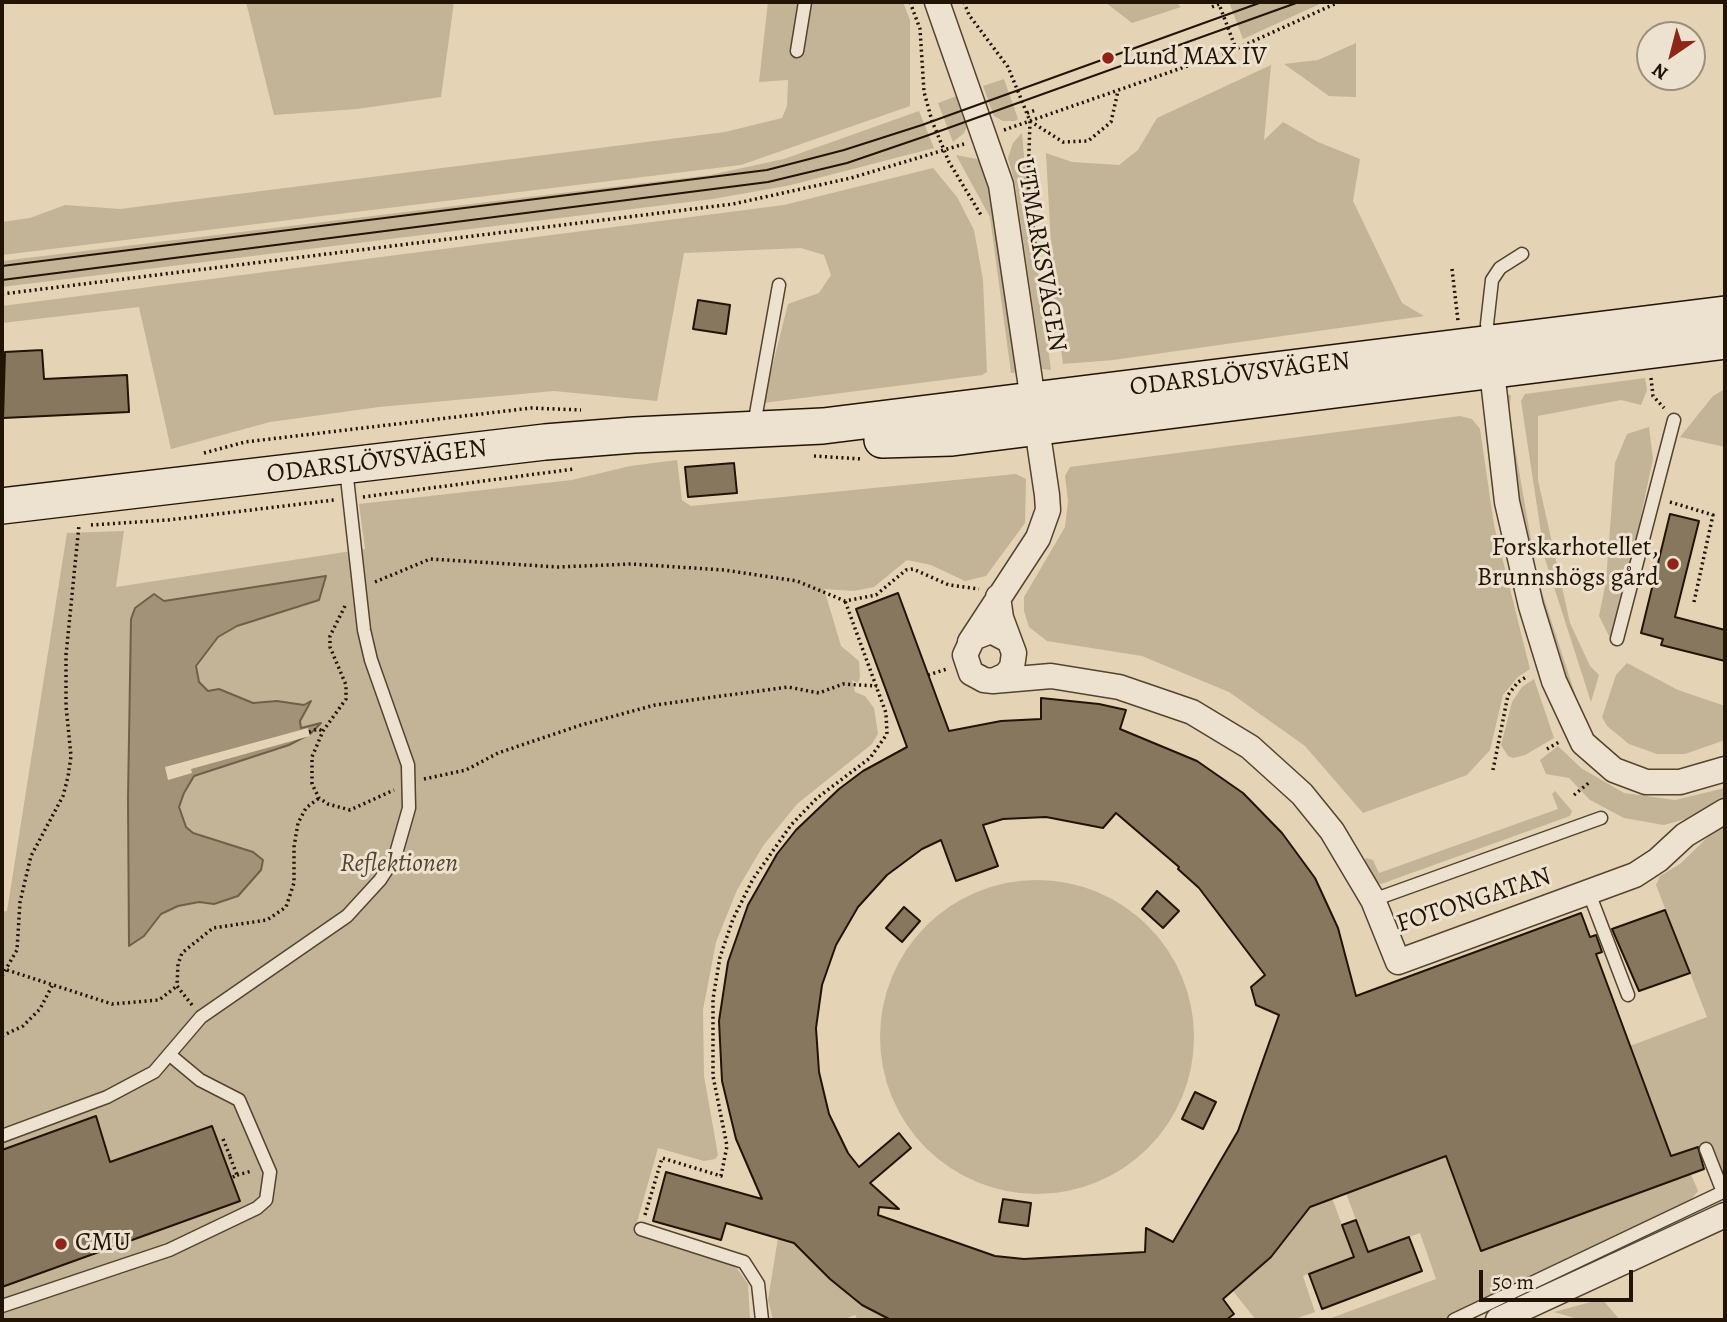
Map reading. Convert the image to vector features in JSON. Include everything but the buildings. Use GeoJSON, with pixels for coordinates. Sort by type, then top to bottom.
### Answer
{"type":"FeatureCollection","features":[{"type":"Feature","properties":{"kind":"main road","name":"ODARSLÖVSVÄGEN"},"geometry":{"type":"LineString","coordinates":[[2,506],[347,482],[545,442],[753,430],[871,440],[952,438],[1035,414],[1377,386],[1491,356],[1725,314]]}},
{"type":"Feature","properties":{"kind":"main road","name":"ODARSLÖVSVÄGEN"},"geometry":{"type":"LineString","coordinates":[[1491,356],[1725,341]]}},
{"type":"Feature","properties":{"kind":"street","name":"UTMARKSVÄGEN"},"geometry":{"type":"LineString","coordinates":[[937,2],[987,137],[1006,204],[1035,414]]}},
{"type":"Feature","properties":{"kind":"street"},"geometry":{"type":"LineString","coordinates":[[1491,356],[1507,502],[1531,606],[1554,681],[1583,743],[1614,770],[1646,782],[1680,782],[1725,769]]}},
{"type":"Feature","properties":{"kind":"street"},"geometry":{"type":"LineString","coordinates":[[992,593],[1011,644],[1012,667],[1006,675],[993,681],[979,678],[968,669],[965,655],[992,593],[1044,526],[1047,495],[1035,414]]}},
{"type":"Feature","properties":{"kind":"street"},"geometry":{"type":"LineString","coordinates":[[970,642],[981,633],[991,631],[1011,644]]}},
{"type":"Feature","properties":{"kind":"street","name":"FOTONGATAN"},"geometry":{"type":"LineString","coordinates":[[1011,644],[1033,667],[1051,677]]}},
{"type":"Feature","properties":{"kind":"street","name":"FOTONGATAN"},"geometry":{"type":"LineString","coordinates":[[993,681],[1051,677],[1119,687],[1171,703],[1228,732],[1250,747],[1284,776],[1321,816],[1373,901],[1398,961],[1635,875],[1658,860],[1685,835],[1725,811]]}},
{"type":"Feature","properties":{"kind":"street"},"geometry":{"type":"LineString","coordinates":[[1498,1320],[1724,1199]]}},
{"type":"Feature","properties":{"kind":"lane"},"geometry":{"type":"LineString","coordinates":[[797,51],[805,2]]}},
{"type":"Feature","properties":{"kind":"lane"},"geometry":{"type":"LineString","coordinates":[[1491,356],[1487,324],[1492,280],[1500,268],[1522,254]]}},
{"type":"Feature","properties":{"kind":"lane"},"geometry":{"type":"LineString","coordinates":[[753,430],[779,285]]}},
{"type":"Feature","properties":{"kind":"lane"},"geometry":{"type":"LineString","coordinates":[[1618,639],[1674,420]]}},
{"type":"Feature","properties":{"kind":"lane"},"geometry":{"type":"LineString","coordinates":[[2,1136],[122,1091],[154,1072],[201,1017],[347,916],[369,894],[401,842],[409,808],[405,747],[371,660],[359,590],[347,482]]}},
{"type":"Feature","properties":{"kind":"lane"},"geometry":{"type":"LineString","coordinates":[[1373,901],[1601,818]]}},
{"type":"Feature","properties":{"kind":"lane"},"geometry":{"type":"LineString","coordinates":[[1589,893],[1628,995]]}},
{"type":"Feature","properties":{"kind":"lane"},"geometry":{"type":"LineString","coordinates":[[2,1306],[169,1250],[257,1208],[266,1200],[270,1171],[239,1100],[200,1080],[170,1055]]}},
{"type":"Feature","properties":{"kind":"lane"},"geometry":{"type":"LineString","coordinates":[[1454,1320],[1724,1199],[1706,1149]]}},
{"type":"Feature","properties":{"kind":"lane"},"geometry":{"type":"LineString","coordinates":[[641,1229],[744,1262],[758,1284],[762,1320]]}},
{"type":"Feature","properties":{"kind":"path"},"geometry":{"type":"LineString","coordinates":[[911,2],[920,29],[924,92],[944,150],[985,225]]}},
{"type":"Feature","properties":{"kind":"path"},"geometry":{"type":"LineString","coordinates":[[964,2],[968,15],[1008,66],[1030,121],[1028,183],[1038,274]]}},
{"type":"Feature","properties":{"kind":"path"},"geometry":{"type":"LineString","coordinates":[[987,137],[1236,49],[1339,2]]}},
{"type":"Feature","properties":{"kind":"path"},"geometry":{"type":"LineString","coordinates":[[1212,7],[1219,4],[1236,49]]}},
{"type":"Feature","properties":{"kind":"path"},"geometry":{"type":"LineString","coordinates":[[1225,41],[1231,39]]}},
{"type":"Feature","properties":{"kind":"path"},"geometry":{"type":"LineString","coordinates":[[1030,121],[1063,142],[1088,141],[1111,122],[1118,91]]}},
{"type":"Feature","properties":{"kind":"path"},"geometry":{"type":"LineString","coordinates":[[1027,113],[1036,110]]}},
{"type":"Feature","properties":{"kind":"path"},"geometry":{"type":"LineString","coordinates":[[2,294],[733,204],[851,178],[944,150]]}},
{"type":"Feature","properties":{"kind":"path"},"geometry":{"type":"LineString","coordinates":[[1452,270],[1458,327]]}},
{"type":"Feature","properties":{"kind":"path"},"geometry":{"type":"LineString","coordinates":[[1650,372],[1653,396],[1674,420]]}},
{"type":"Feature","properties":{"kind":"path"},"geometry":{"type":"LineString","coordinates":[[2,976],[17,950],[20,902],[31,856],[63,796],[68,777],[71,756],[66,706],[66,655],[79,525],[131,523],[347,482],[526,477],[583,466]]}},
{"type":"Feature","properties":{"kind":"path"},"geometry":{"type":"LineString","coordinates":[[1654,498],[1713,515],[1694,602]]}},
{"type":"Feature","properties":{"kind":"path"},"geometry":{"type":"LineString","coordinates":[[877,686],[843,684],[819,693],[788,687],[655,705],[581,725],[522,745],[466,770],[409,783],[350,810],[328,804],[319,798],[312,784],[310,767],[323,731],[346,699],[346,685],[330,648],[330,636],[340,611],[359,590],[430,559],[558,567],[631,564],[724,570],[797,581],[845,601],[876,595],[906,570],[913,569],[949,585],[992,593]]}},
{"type":"Feature","properties":{"kind":"path"},"geometry":{"type":"LineString","coordinates":[[641,1229],[662,1158],[721,1176],[727,1146],[712,1076],[713,999],[720,957],[733,919],[753,878],[791,825],[817,798],[870,758],[887,734],[887,713],[845,601]]}},
{"type":"Feature","properties":{"kind":"path"},"geometry":{"type":"LineString","coordinates":[[928,675],[947,669]]}},
{"type":"Feature","properties":{"kind":"path"},"geometry":{"type":"LineString","coordinates":[[1493,770],[1508,695],[1518,682],[1537,674]]}},
{"type":"Feature","properties":{"kind":"path"},"geometry":{"type":"LineString","coordinates":[[309,732],[318,729],[323,731]]}},
{"type":"Feature","properties":{"kind":"path"},"geometry":{"type":"LineString","coordinates":[[1547,749],[1563,740]]}},
{"type":"Feature","properties":{"kind":"path"},"geometry":{"type":"LineString","coordinates":[[1574,795],[1598,775]]}},
{"type":"Feature","properties":{"kind":"path"},"geometry":{"type":"LineString","coordinates":[[201,1017],[177,986],[178,964],[182,953],[202,934],[213,928],[267,920],[286,907],[294,883],[294,847],[298,823],[306,808],[319,798]]}},
{"type":"Feature","properties":{"kind":"path"},"geometry":{"type":"LineString","coordinates":[[7,970],[113,1004],[159,1000],[177,986]]}},
{"type":"Feature","properties":{"kind":"path"},"geometry":{"type":"LineString","coordinates":[[2,1036],[23,1026],[40,1010],[52,986]]}},
{"type":"Feature","properties":{"kind":"path"},"geometry":{"type":"LineString","coordinates":[[223,1139],[237,1175],[231,1178]]}},
{"type":"Feature","properties":{"kind":"green space"},"geometry":{"type":"Polygon","coordinates":[[[246,2],[454,2],[441,97],[357,109],[274,115],[246,2]]]}},
{"type":"Feature","properties":{"kind":"green space"},"geometry":{"type":"Polygon","coordinates":[[[768,2],[903,2],[910,20],[910,106],[741,165],[2,255],[2,222],[30,218],[65,205],[120,209],[725,132],[782,118],[787,106],[788,80],[759,82],[768,2]]]}},
{"type":"Feature","properties":{"kind":"green space"},"geometry":{"type":"Polygon","coordinates":[[[1105,2],[1176,2],[1181,7],[1132,23],[1105,2]]]}},
{"type":"Feature","properties":{"kind":"green space"},"geometry":{"type":"Polygon","coordinates":[[[1229,2],[1324,2],[1243,39],[1229,2]]]}},
{"type":"Feature","properties":{"kind":"green space"},"geometry":{"type":"Polygon","coordinates":[[[1356,43],[1356,97],[1329,96],[1284,64],[1318,60],[1356,43]]]}},
{"type":"Feature","properties":{"kind":"green space"},"geometry":{"type":"Polygon","coordinates":[[[1271,65],[1264,140],[1283,122],[1318,142],[1360,159],[1353,201],[1402,303],[1424,316],[1113,360],[1063,364],[1054,298],[1046,153],[1072,162],[1119,165],[1138,150],[1157,118],[1271,65]]]}},
{"type":"Feature","properties":{"kind":"green space"},"geometry":{"type":"Polygon","coordinates":[[[1004,79],[1018,119],[1015,121],[1003,121],[994,116],[983,86],[1004,79]]]}},
{"type":"Feature","properties":{"kind":"green space"},"geometry":{"type":"Polygon","coordinates":[[[959,95],[968,124],[964,133],[953,142],[938,103],[959,95]]]}},
{"type":"Feature","properties":{"kind":"green space"},"geometry":{"type":"Polygon","coordinates":[[[919,111],[934,148],[791,185],[713,199],[2,287],[2,261],[710,175],[784,159],[919,111]]]}},
{"type":"Feature","properties":{"kind":"green space"},"geometry":{"type":"Polygon","coordinates":[[[1022,133],[1051,370],[1042,369],[1015,184],[1008,158],[1013,143],[1022,133]]]}},
{"type":"Feature","properties":{"kind":"green space"},"geometry":{"type":"Polygon","coordinates":[[[956,155],[977,159],[987,171],[1018,372],[1011,373],[990,217],[956,155]]]}},
{"type":"Feature","properties":{"kind":"green space"},"geometry":{"type":"Polygon","coordinates":[[[933,168],[957,197],[974,230],[983,280],[987,372],[982,375],[763,403],[788,304],[819,293],[831,275],[824,255],[801,248],[684,253],[657,401],[554,391],[379,407],[270,422],[171,449],[139,307],[2,323],[2,306],[784,205],[933,168]]]}},
{"type":"Feature","properties":{"kind":"green space"},"geometry":{"type":"Polygon","coordinates":[[[1645,378],[1647,390],[1641,405],[1621,400],[1538,416],[1538,480],[1570,623],[1590,666],[1599,675],[1591,702],[1545,559],[1521,401],[1525,394],[1645,378]]]}},
{"type":"Feature","properties":{"kind":"green space"},"geometry":{"type":"Polygon","coordinates":[[[1725,389],[1725,447],[1680,437],[1713,396],[1725,389]]]}},
{"type":"Feature","properties":{"kind":"green space"},"geometry":{"type":"Polygon","coordinates":[[[1506,395],[1511,395],[1509,413],[1538,580],[1579,706],[1573,704],[1564,685],[1516,500],[1506,395]]]}},
{"type":"Feature","properties":{"kind":"green space"},"geometry":{"type":"Polygon","coordinates":[[[1460,416],[1472,419],[1480,429],[1494,525],[1530,669],[1518,677],[1503,695],[1490,750],[1467,775],[1363,813],[1305,746],[1229,692],[1142,656],[1047,641],[1029,627],[1024,611],[1024,597],[1065,527],[1068,501],[1065,476],[1070,467],[1460,416]]]}},
{"type":"Feature","properties":{"kind":"green space"},"geometry":{"type":"Polygon","coordinates":[[[1649,427],[1653,459],[1619,619],[1611,640],[1599,616],[1606,581],[1615,463],[1627,434],[1649,427]]]}},
{"type":"Feature","properties":{"kind":"green space","name":"Reflektionen"},"geometry":{"type":"Polygon","coordinates":[[[677,460],[682,500],[691,506],[1016,474],[1026,479],[1025,523],[986,576],[965,581],[931,565],[907,560],[874,587],[854,591],[824,589],[841,646],[859,661],[858,683],[852,680],[855,692],[865,696],[874,708],[878,734],[872,744],[797,804],[763,846],[737,890],[716,942],[703,1010],[704,1076],[718,1155],[715,1159],[704,1161],[658,1148],[634,1233],[736,1267],[748,1284],[750,1320],[2,1320],[2,912],[7,911],[67,533],[124,531],[116,587],[365,549],[359,504],[572,480],[630,466],[677,460]]]}},
{"type":"Feature","properties":{"kind":"green space"},"geometry":{"type":"Polygon","coordinates":[[[1627,663],[1678,690],[1725,706],[1725,740],[1685,754],[1657,754],[1629,744],[1607,726],[1602,717],[1616,675],[1627,663]]]}},
{"type":"Feature","properties":{"kind":"green space"},"geometry":{"type":"Polygon","coordinates":[[[1534,679],[1554,738],[1525,755],[1513,758],[1508,756],[1501,745],[1512,702],[1522,687],[1534,679]]]}},
{"type":"Feature","properties":{"kind":"green space"},"geometry":{"type":"Polygon","coordinates":[[[1558,746],[1581,768],[1624,793],[1675,800],[1725,788],[1725,801],[1696,816],[1664,825],[1624,818],[1590,800],[1569,778],[1546,774],[1540,760],[1558,746]]]}},
{"type":"Feature","properties":{"kind":"green space"},"geometry":{"type":"Polygon","coordinates":[[[1555,791],[1572,811],[1570,816],[1381,884],[1371,880],[1363,863],[1366,858],[1373,860],[1379,873],[1558,809],[1552,794],[1555,791]]]}},
{"type":"Feature","properties":{"kind":"green space"},"geometry":{"type":"Polygon","coordinates":[[[1725,825],[1725,1179],[1708,1143],[1682,1153],[1698,1191],[1690,1201],[1444,1320],[1326,1320],[1436,1279],[1420,1233],[1368,1252],[1346,1193],[1446,1156],[1481,1250],[1679,1177],[1630,1046],[1707,1017],[1656,885],[1660,876],[1680,864],[1713,832],[1725,825]]]}},
{"type":"Feature","properties":{"kind":"green space"},"geometry":{"type":"Polygon","coordinates":[[[1022,880],[1052,880],[1083,886],[1111,898],[1137,915],[1159,937],[1176,963],[1188,991],[1194,1037],[1188,1083],[1176,1111],[1159,1137],[1137,1159],[1111,1176],[1083,1188],[1052,1194],[1022,1194],[991,1188],[963,1176],[937,1159],[915,1137],[898,1111],[886,1083],[880,1052],[880,1022],[886,991],[898,963],[915,937],[937,915],[963,898],[991,886],[1022,880]]]}},
{"type":"Feature","properties":{"kind":"green space"},"geometry":{"type":"Polygon","coordinates":[[[1332,1198],[1354,1257],[1303,1276],[1315,1312],[1292,1320],[1256,1320],[1233,1291],[1271,1257],[1310,1207],[1332,1198]]]}},
{"type":"Feature","properties":{"kind":"green space"},"geometry":{"type":"Polygon","coordinates":[[[778,1238],[794,1243],[830,1279],[891,1320],[858,1320],[855,1315],[842,1320],[773,1320],[768,1300],[778,1238]]]}},
{"type":"Feature","properties":{"kind":"green space"},"geometry":{"type":"Polygon","coordinates":[[[1602,1299],[1620,1320],[1581,1320],[1554,1312],[1602,1299]]]}},
{"type":"Feature","properties":{"kind":"shaded area"},"geometry":{"type":"Polygon","coordinates":[[[326,576],[319,600],[237,626],[218,637],[196,666],[199,682],[208,691],[219,689],[253,703],[277,701],[304,705],[311,701],[300,721],[301,728],[321,723],[310,734],[289,745],[194,776],[184,793],[179,807],[186,827],[193,833],[253,852],[263,860],[261,870],[238,896],[214,904],[199,902],[178,906],[161,914],[144,936],[129,946],[131,619],[135,608],[154,594],[164,601],[326,576]]]}},
{"type":"Feature","properties":{"kind":"pier"},"geometry":{"type":"Polygon","coordinates":[[[308,728],[310,736],[191,769],[192,773],[168,780],[165,767],[308,728]]]}},
{"type":"Feature","properties":{"kind":"tram line"},"geometry":{"type":"LineString","coordinates":[[2,266],[767,170],[844,150],[922,125],[1262,2]]}},
{"type":"Feature","properties":{"kind":"tram line"},"geometry":{"type":"LineString","coordinates":[[2,280],[768,182],[847,163],[1299,2]]}},
{"type":"Feature","properties":{"kind":"place","name":"Lund MAX IV"},"geometry":{"type":"Point","coordinates":[1108,58]}},
{"type":"Feature","properties":{"kind":"place","name":"Forskarhotellet, Brunnshögs gård"},"geometry":{"type":"Point","coordinates":[1673,564]}},
{"type":"Feature","properties":{"kind":"place","name":"CMU"},"geometry":{"type":"Point","coordinates":[61,1244]}}]}
